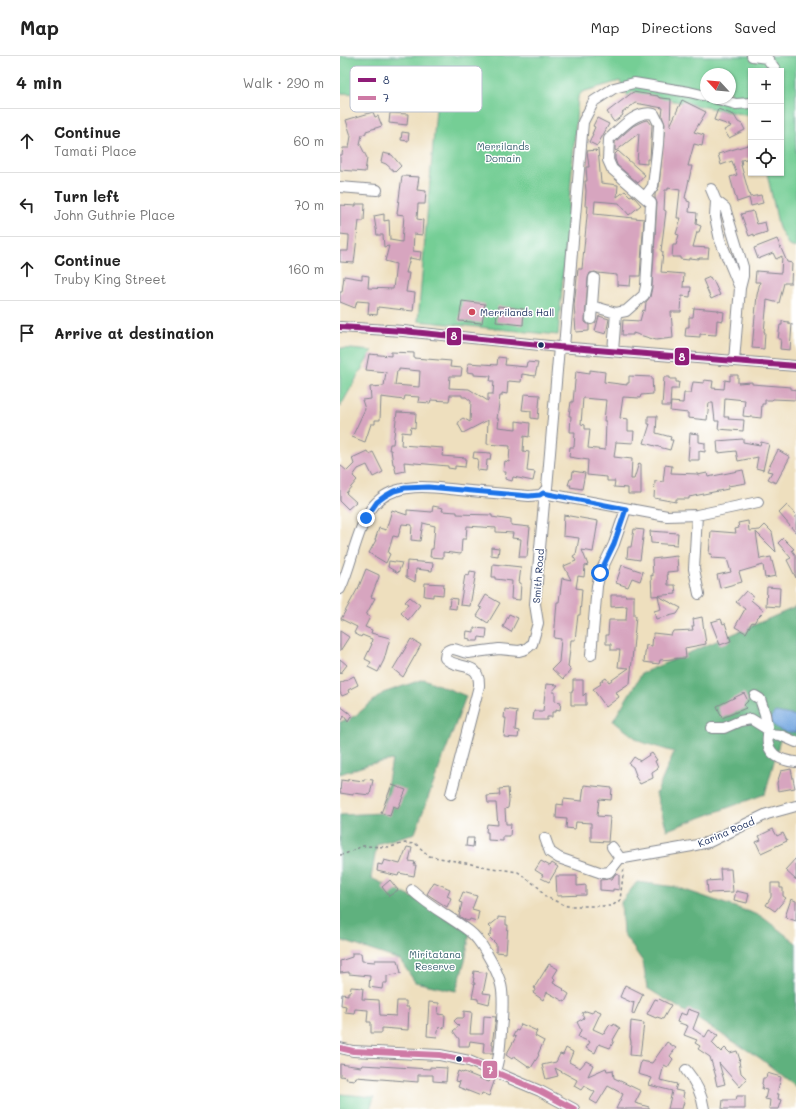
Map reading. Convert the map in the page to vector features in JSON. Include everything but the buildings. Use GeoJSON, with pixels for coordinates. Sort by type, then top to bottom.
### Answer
{"type":"FeatureCollection","features":[{"type":"Feature","properties":{"kind":"street"},"geometry":{"type":"LineString","coordinates":[[752,56],[767,58],[774,68]]}},
{"type":"Feature","properties":{"kind":"street","name":"Smith Road"},"geometry":{"type":"LineString","coordinates":[[451,794],[480,680],[477,672],[470,668],[449,662],[445,658],[446,652],[453,648],[468,653],[500,649],[519,651],[526,649],[532,644],[538,623],[535,604],[544,503],[543,493],[547,488],[583,122],[594,101],[614,88],[634,83],[700,95]]}},
{"type":"Feature","properties":{"kind":"street"},"geometry":{"type":"LineString","coordinates":[[736,104],[748,103]]}},
{"type":"Feature","properties":{"kind":"street"},"geometry":{"type":"LineString","coordinates":[[592,306],[616,313],[626,311],[644,295],[646,286],[651,202],[645,197],[612,169],[608,160],[609,139],[624,125],[641,114],[650,113],[654,114],[659,124],[659,131],[653,186],[645,197]]}},
{"type":"Feature","properties":{"kind":"street"},"geometry":{"type":"LineString","coordinates":[[340,187],[377,190]]}},
{"type":"Feature","properties":{"kind":"street"},"geometry":{"type":"LineString","coordinates":[[711,189],[716,202],[715,217],[720,240],[740,288],[734,361]]}},
{"type":"Feature","properties":{"kind":"street"},"geometry":{"type":"LineString","coordinates":[[591,319],[594,278]]}},
{"type":"Feature","properties":{"kind":"street"},"geometry":{"type":"LineString","coordinates":[[612,351],[616,313]]}},
{"type":"Feature","properties":{"kind":"street"},"geometry":{"type":"LineString","coordinates":[[340,327],[403,331],[561,347],[796,366]]}},
{"type":"Feature","properties":{"kind":"street"},"geometry":{"type":"LineString","coordinates":[[340,589],[349,568],[362,527],[370,510],[381,499],[394,491],[416,487],[529,496],[540,495],[543,493],[667,516],[697,515],[758,502]]}},
{"type":"Feature","properties":{"kind":"street"},"geometry":{"type":"LineString","coordinates":[[591,655],[600,573],[614,544],[626,509]]}},
{"type":"Feature","properties":{"kind":"street"},"geometry":{"type":"LineString","coordinates":[[697,515],[694,570],[699,594]]}},
{"type":"Feature","properties":{"kind":"street"},"geometry":{"type":"LineString","coordinates":[[755,696],[760,699],[765,714],[768,744],[772,753],[784,761],[796,762]]}},
{"type":"Feature","properties":{"kind":"street"},"geometry":{"type":"LineString","coordinates":[[712,728],[724,728],[740,721],[751,719],[768,732],[780,735],[796,742]]}},
{"type":"Feature","properties":{"kind":"street","name":"Karina Road"},"geometry":{"type":"LineString","coordinates":[[622,858],[709,842],[767,814],[796,806]]}},
{"type":"Feature","properties":{"kind":"street"},"geometry":{"type":"LineString","coordinates":[[545,838],[550,852],[559,858],[602,873],[608,872],[622,858],[612,847]]}},
{"type":"Feature","properties":{"kind":"street"},"geometry":{"type":"LineString","coordinates":[[412,890],[429,905],[473,934],[482,945],[499,975],[503,988],[503,1001],[499,1060],[495,1071]]}},
{"type":"Feature","properties":{"kind":"street"},"geometry":{"type":"LineString","coordinates":[[340,1048],[440,1055],[469,1061],[540,1091],[574,1109]]}},
{"type":"Feature","properties":{"kind":"street"},"geometry":{"type":"LineString","coordinates":[[686,1070],[694,1079],[700,1091],[704,1109]]}},
{"type":"Feature","properties":{"kind":"path"},"geometry":{"type":"LineString","coordinates":[[340,855],[362,846],[390,847],[406,843],[416,844],[429,856],[518,872],[538,887],[546,897],[567,906],[612,906],[620,900],[622,858]]}},
{"type":"Feature","properties":{"kind":"green space","name":"Merrilands Domain"},"geometry":{"type":"Polygon","coordinates":[[[340,56],[796,56],[796,248],[789,246],[779,228],[768,176],[784,176],[784,68],[748,68],[748,115],[674,101],[628,96],[620,81],[582,92],[578,97],[558,335],[418,321],[436,112],[482,112],[482,66],[350,66],[350,94],[340,93],[340,56]]]}},
{"type":"Feature","properties":{"kind":"green space"},"geometry":{"type":"Polygon","coordinates":[[[340,348],[372,351],[340,407],[340,348]]]}},
{"type":"Feature","properties":{"kind":"green space"},"geometry":{"type":"Polygon","coordinates":[[[796,607],[796,739],[780,740],[765,794],[667,830],[656,794],[674,752],[641,742],[613,721],[642,673],[796,607]]]}},
{"type":"Feature","properties":{"kind":"green space","name":"Miritatana Reserve"},"geometry":{"type":"Polygon","coordinates":[[[424,679],[466,696],[415,833],[377,844],[371,878],[471,927],[465,961],[456,991],[415,982],[400,960],[340,940],[340,815],[382,813],[392,760],[370,764],[340,774],[340,722],[355,716],[383,693],[424,679]]]}},
{"type":"Feature","properties":{"kind":"green space"},"geometry":{"type":"Polygon","coordinates":[[[637,882],[676,887],[761,916],[796,943],[796,1087],[760,1058],[647,988],[643,962],[623,933],[621,902],[637,882]]]}},
{"type":"Feature","properties":{"kind":"green space"},"geometry":{"type":"Polygon","coordinates":[[[340,1094],[374,1097],[370,1109],[340,1109],[340,1094]]]}},
{"type":"Feature","properties":{"kind":"water"},"geometry":{"type":"Polygon","coordinates":[[[775,712],[796,716],[796,732],[784,731],[774,726],[769,720],[775,712]]]}},
{"type":"Feature","properties":{"kind":"transit line","name":"8"},"geometry":{"type":"LineString","coordinates":[[340,327],[403,331],[559,347],[796,366]]}},
{"type":"Feature","properties":{"kind":"transit line","name":"7"},"geometry":{"type":"LineString","coordinates":[[340,1048],[353,1051],[440,1055],[469,1061],[540,1091],[574,1109]]}},
{"type":"Feature","properties":{"kind":"place","name":"Merrilands Hall"},"geometry":{"type":"Point","coordinates":[472,312]}},
{"type":"Feature","properties":{"kind":"route"},"geometry":{"type":"LineString","coordinates":[[366,518],[370,510],[385,496],[394,491],[416,487],[529,496],[540,495],[543,493],[626,509],[614,544],[600,573]]}}]}
